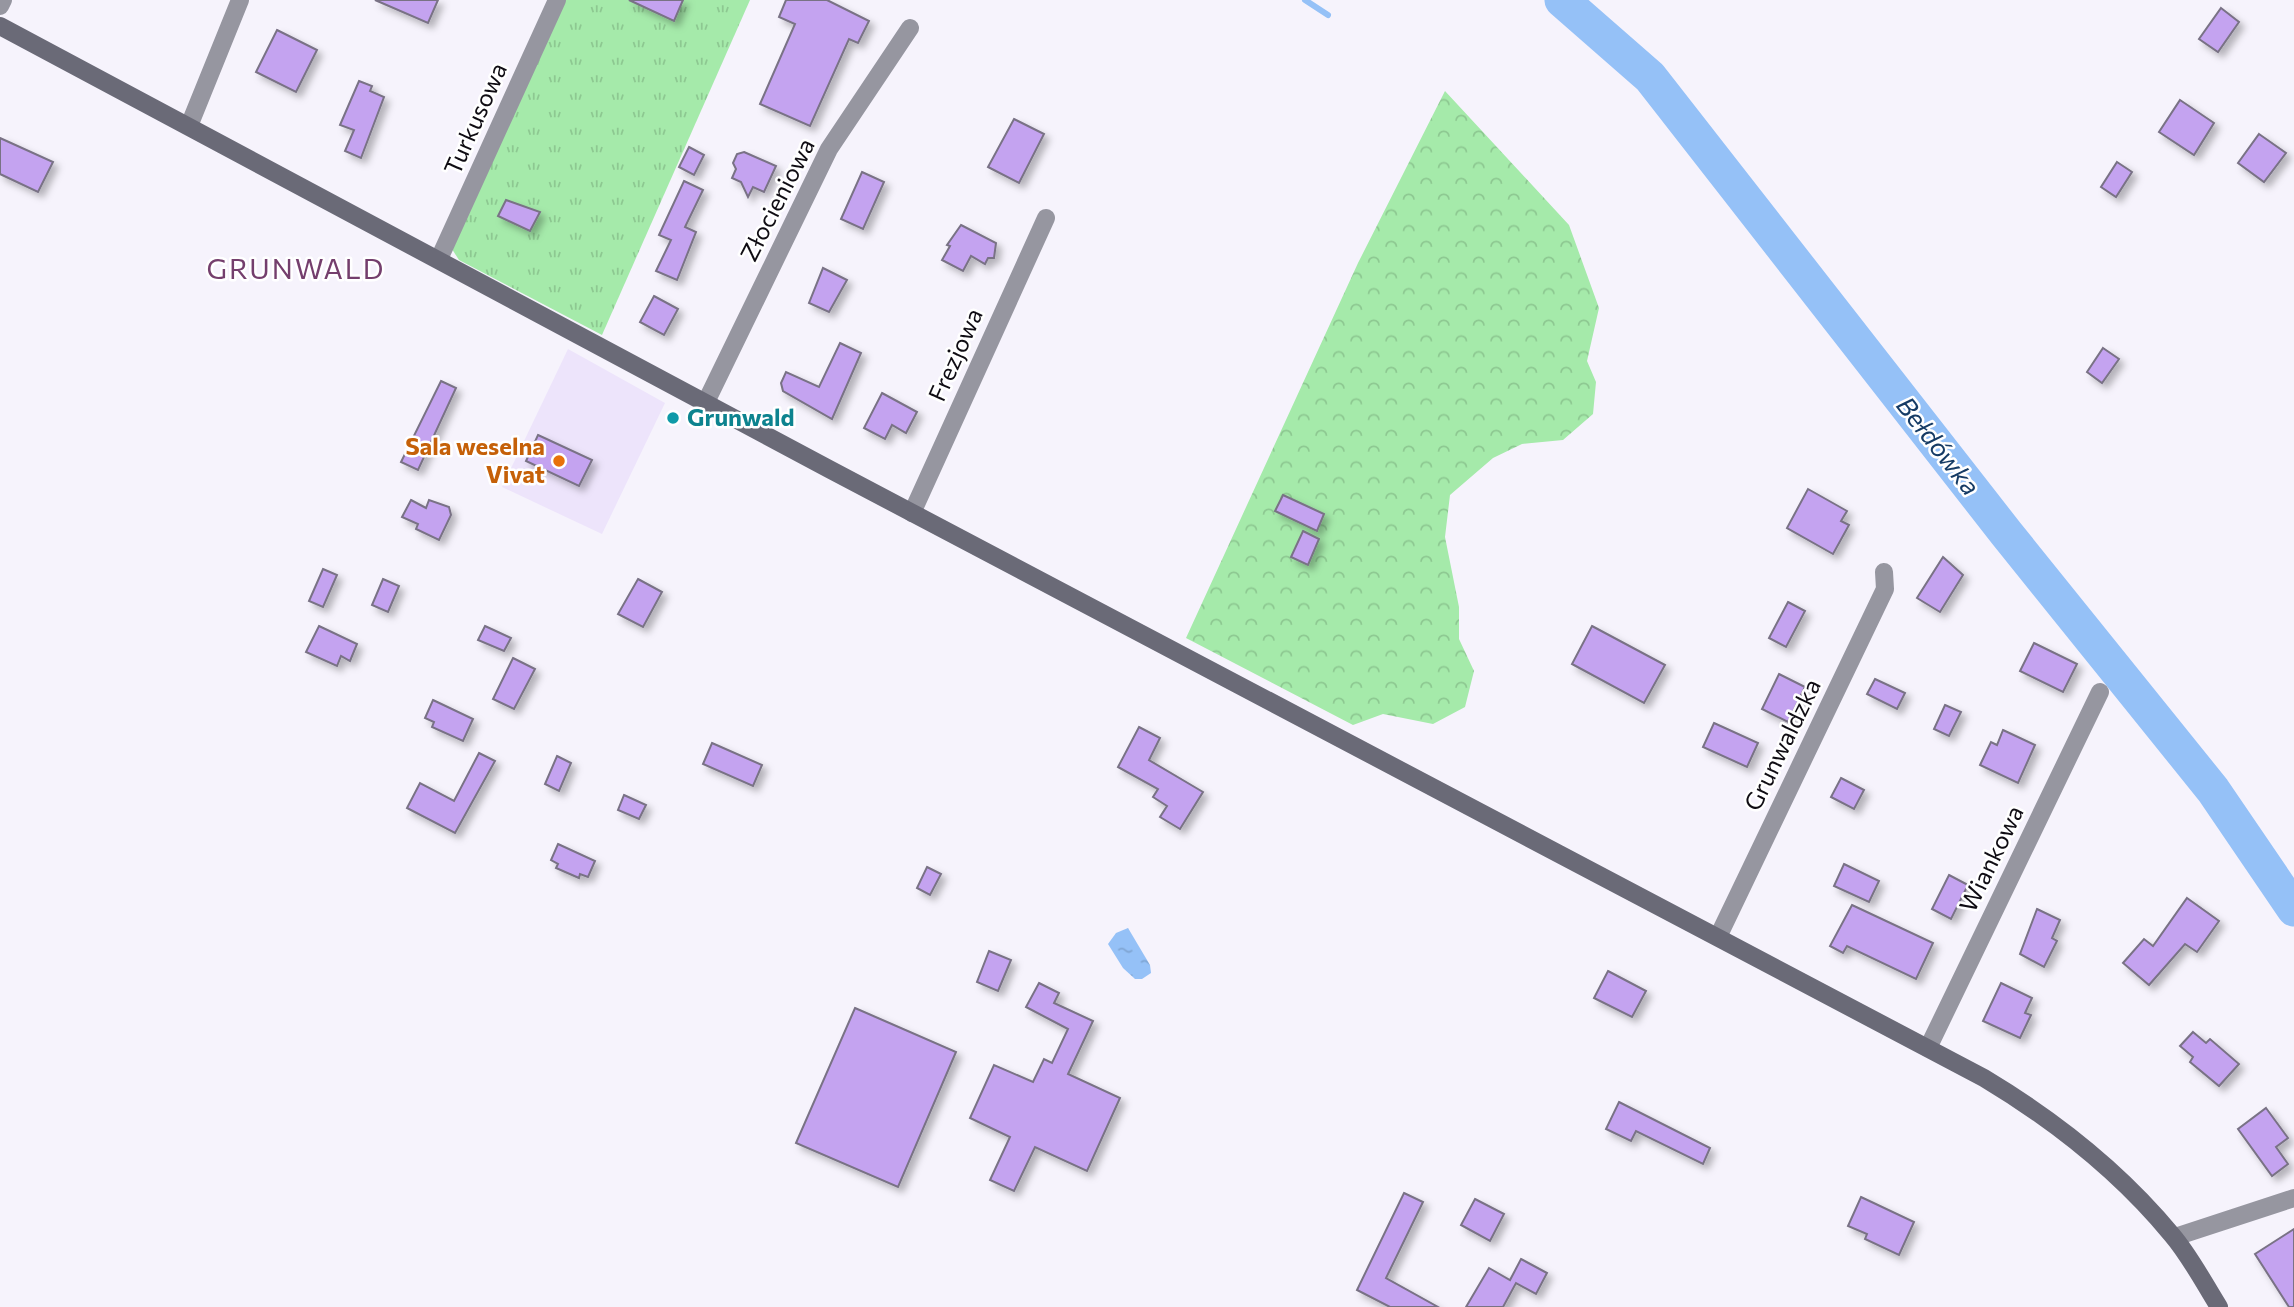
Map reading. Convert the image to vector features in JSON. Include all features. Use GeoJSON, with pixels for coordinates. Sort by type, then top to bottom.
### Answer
{"type":"FeatureCollection","features":[{"type":"Feature","properties":{"kind":"street"},"geometry":{"type":"LineString","coordinates":[[0,6],[3,0]]}},
{"type":"Feature","properties":{"kind":"street"},"geometry":{"type":"LineString","coordinates":[[189,126],[240,0]]}},
{"type":"Feature","properties":{"kind":"street","name":"Turkusowa"},"geometry":{"type":"LineString","coordinates":[[439,259],[557,0]]}},
{"type":"Feature","properties":{"kind":"street"},"geometry":{"type":"LineString","coordinates":[[0,26],[912,513],[1928,1048],[2025,1103],[2077,1142],[2175,1237],[2218,1307]]}},
{"type":"Feature","properties":{"kind":"street","name":"Złocieniowa"},"geometry":{"type":"LineString","coordinates":[[706,402],[829,149],[911,28]]}},
{"type":"Feature","properties":{"kind":"street","name":"Frezjowa"},"geometry":{"type":"LineString","coordinates":[[912,513],[1046,218]]}},
{"type":"Feature","properties":{"kind":"street","name":"Grunwaldzka"},"geometry":{"type":"LineString","coordinates":[[1718,937],[1885,589],[1884,572]]}},
{"type":"Feature","properties":{"kind":"street","name":"Wiankowa"},"geometry":{"type":"LineString","coordinates":[[1928,1048],[2100,692]]}},
{"type":"Feature","properties":{"kind":"street"},"geometry":{"type":"LineString","coordinates":[[2175,1237],[2294,1198]]}},
{"type":"Feature","properties":{"kind":"shaded area"},"geometry":{"type":"Polygon","coordinates":[[[568,349],[665,403],[602,534],[502,487],[568,349]]]}},
{"type":"Feature","properties":{"kind":"green space"},"geometry":{"type":"Polygon","coordinates":[[[562,0],[750,0],[602,335],[459,260],[450,246],[562,0]]]}},
{"type":"Feature","properties":{"kind":"green space"},"geometry":{"type":"Polygon","coordinates":[[[1445,91],[1569,225],[1599,308],[1587,361],[1596,382],[1593,414],[1563,440],[1522,444],[1493,458],[1450,495],[1445,537],[1459,607],[1459,639],[1474,671],[1465,707],[1433,724],[1383,714],[1353,725],[1186,638],[1358,263],[1445,91]]]}},
{"type":"Feature","properties":{"kind":"water"},"geometry":{"type":"Polygon","coordinates":[[[1128,928],[1150,965],[1151,973],[1142,979],[1135,979],[1123,968],[1108,944],[1116,933],[1128,928]]]}},
{"type":"Feature","properties":{"kind":"building"},"geometry":{"type":"Polygon","coordinates":[[[375,0],[438,0],[428,23],[375,0]]]}},
{"type":"Feature","properties":{"kind":"building"},"geometry":{"type":"Polygon","coordinates":[[[629,0],[683,0],[674,21],[629,0]]]}},
{"type":"Feature","properties":{"kind":"building"},"geometry":{"type":"Polygon","coordinates":[[[786,0],[827,0],[869,21],[858,43],[849,39],[810,126],[760,104],[795,24],[779,17],[786,0]]]}},
{"type":"Feature","properties":{"kind":"building"},"geometry":{"type":"Polygon","coordinates":[[[2221,8],[2239,22],[2218,52],[2199,39],[2221,8]]]}},
{"type":"Feature","properties":{"kind":"building"},"geometry":{"type":"Polygon","coordinates":[[[277,30],[317,50],[296,92],[256,72],[277,30]]]}},
{"type":"Feature","properties":{"kind":"building"},"geometry":{"type":"Polygon","coordinates":[[[359,81],[372,86],[370,91],[384,97],[361,158],[345,151],[354,130],[340,125],[359,81]]]}},
{"type":"Feature","properties":{"kind":"building"},"geometry":{"type":"Polygon","coordinates":[[[2180,100],[2214,123],[2194,155],[2159,132],[2180,100]]]}},
{"type":"Feature","properties":{"kind":"building"},"geometry":{"type":"Polygon","coordinates":[[[1014,119],[1044,134],[1019,183],[988,167],[1014,119]]]}},
{"type":"Feature","properties":{"kind":"building"},"geometry":{"type":"Polygon","coordinates":[[[2259,134],[2286,153],[2264,182],[2238,163],[2259,134]]]}},
{"type":"Feature","properties":{"kind":"building"},"geometry":{"type":"Polygon","coordinates":[[[0,138],[53,162],[38,192],[0,174],[0,138]]]}},
{"type":"Feature","properties":{"kind":"building"},"geometry":{"type":"Polygon","coordinates":[[[689,147],[704,155],[694,175],[679,167],[689,147]]]}},
{"type":"Feature","properties":{"kind":"building"},"geometry":{"type":"Polygon","coordinates":[[[744,152],[776,166],[764,192],[753,187],[748,197],[741,182],[732,178],[737,154],[744,152]]]}},
{"type":"Feature","properties":{"kind":"building"},"geometry":{"type":"Polygon","coordinates":[[[2117,162],[2132,172],[2116,197],[2101,187],[2117,162]]]}},
{"type":"Feature","properties":{"kind":"building"},"geometry":{"type":"Polygon","coordinates":[[[862,172],[884,182],[863,229],[841,219],[862,172]]]}},
{"type":"Feature","properties":{"kind":"building"},"geometry":{"type":"Polygon","coordinates":[[[684,181],[703,190],[685,227],[696,232],[677,280],[656,271],[671,240],[659,235],[684,181]]]}},
{"type":"Feature","properties":{"kind":"building"},"geometry":{"type":"Polygon","coordinates":[[[506,200],[540,212],[530,231],[498,216],[506,200]]]}},
{"type":"Feature","properties":{"kind":"building"},"geometry":{"type":"Polygon","coordinates":[[[961,225],[996,243],[994,258],[988,258],[985,264],[971,256],[963,271],[942,260],[950,246],[947,245],[961,225]]]}},
{"type":"Feature","properties":{"kind":"building"},"geometry":{"type":"Polygon","coordinates":[[[823,268],[847,280],[829,312],[809,303],[823,268]]]}},
{"type":"Feature","properties":{"kind":"building"},"geometry":{"type":"Polygon","coordinates":[[[654,296],[678,309],[664,335],[640,322],[654,296]]]}},
{"type":"Feature","properties":{"kind":"building"},"geometry":{"type":"Polygon","coordinates":[[[840,343],[861,353],[832,419],[783,391],[781,383],[786,372],[819,387],[840,343]]]}},
{"type":"Feature","properties":{"kind":"building"},"geometry":{"type":"Polygon","coordinates":[[[2103,348],[2119,359],[2102,383],[2087,372],[2103,348]]]}},
{"type":"Feature","properties":{"kind":"building"},"geometry":{"type":"Polygon","coordinates":[[[441,381],[456,388],[418,470],[401,462],[441,381]]]}},
{"type":"Feature","properties":{"kind":"building"},"geometry":{"type":"Polygon","coordinates":[[[882,393],[917,412],[906,433],[892,425],[885,439],[864,428],[882,393]]]}},
{"type":"Feature","properties":{"kind":"building","name":"Sala weselna Vivat"},"geometry":{"type":"Polygon","coordinates":[[[538,435],[592,460],[579,486],[526,461],[538,435]]]}},
{"type":"Feature","properties":{"kind":"building"},"geometry":{"type":"Polygon","coordinates":[[[1808,489],[1847,511],[1841,521],[1849,525],[1833,554],[1787,528],[1808,489]]]}},
{"type":"Feature","properties":{"kind":"building"},"geometry":{"type":"Polygon","coordinates":[[[1283,495],[1324,514],[1317,531],[1275,511],[1283,495]]]}},
{"type":"Feature","properties":{"kind":"building"},"geometry":{"type":"Polygon","coordinates":[[[411,500],[426,508],[429,500],[449,507],[451,515],[439,540],[416,529],[418,524],[402,517],[411,500]]]}},
{"type":"Feature","properties":{"kind":"building"},"geometry":{"type":"Polygon","coordinates":[[[1303,531],[1319,539],[1308,565],[1291,557],[1303,531]]]}},
{"type":"Feature","properties":{"kind":"building"},"geometry":{"type":"Polygon","coordinates":[[[1943,557],[1963,575],[1940,612],[1917,598],[1943,557]]]}},
{"type":"Feature","properties":{"kind":"building"},"geometry":{"type":"Polygon","coordinates":[[[323,569],[337,575],[323,607],[309,601],[323,569]]]}},
{"type":"Feature","properties":{"kind":"building"},"geometry":{"type":"Polygon","coordinates":[[[383,579],[399,586],[388,612],[372,605],[383,579]]]}},
{"type":"Feature","properties":{"kind":"building"},"geometry":{"type":"Polygon","coordinates":[[[638,579],[662,592],[643,627],[618,614],[638,579]]]}},
{"type":"Feature","properties":{"kind":"building"},"geometry":{"type":"Polygon","coordinates":[[[1788,602],[1805,611],[1786,647],[1769,638],[1788,602]]]}},
{"type":"Feature","properties":{"kind":"building"},"geometry":{"type":"Polygon","coordinates":[[[319,626],[357,644],[350,661],[341,656],[337,666],[306,652],[319,626]]]}},
{"type":"Feature","properties":{"kind":"building"},"geometry":{"type":"Polygon","coordinates":[[[485,626],[511,638],[504,651],[478,640],[485,626]]]}},
{"type":"Feature","properties":{"kind":"building"},"geometry":{"type":"Polygon","coordinates":[[[1592,626],[1665,665],[1644,703],[1572,664],[1592,626]]]}},
{"type":"Feature","properties":{"kind":"building"},"geometry":{"type":"Polygon","coordinates":[[[2034,643],[2077,664],[2063,692],[2020,671],[2034,643]]]}},
{"type":"Feature","properties":{"kind":"building"},"geometry":{"type":"Polygon","coordinates":[[[513,658],[535,669],[514,709],[493,699],[513,658]]]}},
{"type":"Feature","properties":{"kind":"building"},"geometry":{"type":"Polygon","coordinates":[[[1779,674],[1805,687],[1788,722],[1762,709],[1779,674]]]}},
{"type":"Feature","properties":{"kind":"building"},"geometry":{"type":"Polygon","coordinates":[[[1875,679],[1905,693],[1897,709],[1867,694],[1875,679]]]}},
{"type":"Feature","properties":{"kind":"building"},"geometry":{"type":"Polygon","coordinates":[[[433,700],[473,719],[463,741],[432,727],[434,722],[425,718],[433,700]]]}},
{"type":"Feature","properties":{"kind":"building"},"geometry":{"type":"Polygon","coordinates":[[[1945,705],[1961,712],[1949,736],[1934,729],[1945,705]]]}},
{"type":"Feature","properties":{"kind":"building"},"geometry":{"type":"Polygon","coordinates":[[[1714,723],[1758,743],[1747,767],[1703,747],[1714,723]]]}},
{"type":"Feature","properties":{"kind":"building"},"geometry":{"type":"Polygon","coordinates":[[[1139,727],[1160,738],[1149,760],[1203,792],[1180,829],[1160,817],[1167,806],[1153,797],[1158,789],[1118,767],[1139,727]]]}},
{"type":"Feature","properties":{"kind":"building"},"geometry":{"type":"Polygon","coordinates":[[[2003,730],[2035,745],[2018,783],[1980,765],[1991,742],[1997,745],[2003,730]]]}},
{"type":"Feature","properties":{"kind":"building"},"geometry":{"type":"Polygon","coordinates":[[[712,743],[762,765],[753,786],[703,764],[712,743]]]}},
{"type":"Feature","properties":{"kind":"building"},"geometry":{"type":"Polygon","coordinates":[[[479,753],[495,761],[455,833],[407,808],[420,783],[454,801],[479,753]]]}},
{"type":"Feature","properties":{"kind":"building"},"geometry":{"type":"Polygon","coordinates":[[[557,756],[571,763],[559,791],[545,784],[557,756]]]}},
{"type":"Feature","properties":{"kind":"building"},"geometry":{"type":"Polygon","coordinates":[[[1841,778],[1864,790],[1854,809],[1831,797],[1841,778]]]}},
{"type":"Feature","properties":{"kind":"building"},"geometry":{"type":"Polygon","coordinates":[[[624,795],[646,805],[639,819],[618,810],[624,795]]]}},
{"type":"Feature","properties":{"kind":"building"},"geometry":{"type":"Polygon","coordinates":[[[558,844],[595,861],[588,877],[580,874],[579,878],[556,868],[558,864],[551,860],[558,844]]]}},
{"type":"Feature","properties":{"kind":"building"},"geometry":{"type":"Polygon","coordinates":[[[1844,864],[1879,881],[1869,902],[1834,886],[1844,864]]]}},
{"type":"Feature","properties":{"kind":"building"},"geometry":{"type":"Polygon","coordinates":[[[927,867],[941,874],[930,895],[917,888],[927,867]]]}},
{"type":"Feature","properties":{"kind":"building"},"geometry":{"type":"Polygon","coordinates":[[[1949,875],[1968,885],[1951,919],[1932,909],[1949,875]]]}},
{"type":"Feature","properties":{"kind":"building"},"geometry":{"type":"Polygon","coordinates":[[[2187,898],[2219,921],[2197,952],[2185,944],[2149,985],[2123,963],[2144,939],[2153,946],[2187,898]]]}},
{"type":"Feature","properties":{"kind":"building"},"geometry":{"type":"Polygon","coordinates":[[[1852,905],[1933,943],[1916,979],[1847,946],[1843,953],[1830,946],[1852,905]]]}},
{"type":"Feature","properties":{"kind":"building"},"geometry":{"type":"Polygon","coordinates":[[[2037,909],[2060,920],[2052,938],[2057,941],[2044,967],[2020,954],[2037,909]]]}},
{"type":"Feature","properties":{"kind":"building"},"geometry":{"type":"Polygon","coordinates":[[[989,951],[1011,960],[998,991],[977,982],[989,951]]]}},
{"type":"Feature","properties":{"kind":"building"},"geometry":{"type":"Polygon","coordinates":[[[1608,971],[1646,991],[1632,1017],[1594,998],[1608,971]]]}},
{"type":"Feature","properties":{"kind":"building"},"geometry":{"type":"Polygon","coordinates":[[[1039,983],[1059,993],[1054,1003],[1093,1021],[1068,1074],[1120,1098],[1087,1171],[1035,1147],[1014,1191],[990,1180],[1010,1137],[970,1118],[994,1065],[1033,1082],[1044,1059],[1052,1063],[1068,1029],[1026,1007],[1039,983]]]}},
{"type":"Feature","properties":{"kind":"building"},"geometry":{"type":"Polygon","coordinates":[[[2001,983],[2032,998],[2025,1013],[2031,1015],[2020,1038],[1983,1021],[2001,983]]]}},
{"type":"Feature","properties":{"kind":"building"},"geometry":{"type":"Polygon","coordinates":[[[855,1008],[956,1052],[898,1187],[796,1143],[855,1008]]]}},
{"type":"Feature","properties":{"kind":"building"},"geometry":{"type":"Polygon","coordinates":[[[2193,1032],[2206,1043],[2210,1039],[2239,1064],[2219,1086],[2190,1062],[2193,1057],[2180,1046],[2193,1032]]]}},
{"type":"Feature","properties":{"kind":"building"},"geometry":{"type":"Polygon","coordinates":[[[1619,1102],[1710,1148],[1703,1164],[1636,1131],[1631,1141],[1606,1129],[1619,1102]]]}},
{"type":"Feature","properties":{"kind":"building"},"geometry":{"type":"Polygon","coordinates":[[[2266,1108],[2288,1138],[2276,1147],[2288,1164],[2272,1176],[2238,1129],[2266,1108]]]}},
{"type":"Feature","properties":{"kind":"building"},"geometry":{"type":"Polygon","coordinates":[[[1404,1193],[1423,1202],[1386,1278],[1438,1307],[1390,1307],[1357,1290],[1404,1193]]]}},
{"type":"Feature","properties":{"kind":"building"},"geometry":{"type":"Polygon","coordinates":[[[1861,1197],[1914,1222],[1899,1255],[1865,1239],[1867,1234],[1848,1226],[1861,1197]]]}},
{"type":"Feature","properties":{"kind":"building"},"geometry":{"type":"Polygon","coordinates":[[[1475,1199],[1504,1214],[1490,1241],[1461,1225],[1475,1199]]]}},
{"type":"Feature","properties":{"kind":"building"},"geometry":{"type":"Polygon","coordinates":[[[2294,1229],[2294,1307],[2289,1307],[2255,1254],[2294,1229]]]}},
{"type":"Feature","properties":{"kind":"building"},"geometry":{"type":"Polygon","coordinates":[[[1521,1259],[1547,1273],[1536,1294],[1516,1283],[1503,1307],[1466,1307],[1489,1268],[1510,1280],[1521,1259]]]}},
{"type":"Feature","properties":{"kind":"waterway"},"geometry":{"type":"LineString","coordinates":[[1305,0],[1328,15]]}},
{"type":"Feature","properties":{"kind":"waterway","name":"Bełdówka"},"geometry":{"type":"LineString","coordinates":[[1562,0],[1650,77],[2006,533],[2213,790],[2294,909]]}},
{"type":"Feature","properties":{"kind":"place","name":"Grunwald"},"geometry":{"type":"Point","coordinates":[673,418]}},
{"type":"Feature","properties":{"kind":"place","name":"Sala weselna Vivat"},"geometry":{"type":"Point","coordinates":[559,461]}},
{"type":"Feature","properties":{"kind":"district","name":"GRUNWALD"},"geometry":{"type":"Point","coordinates":[296,269]}}]}
